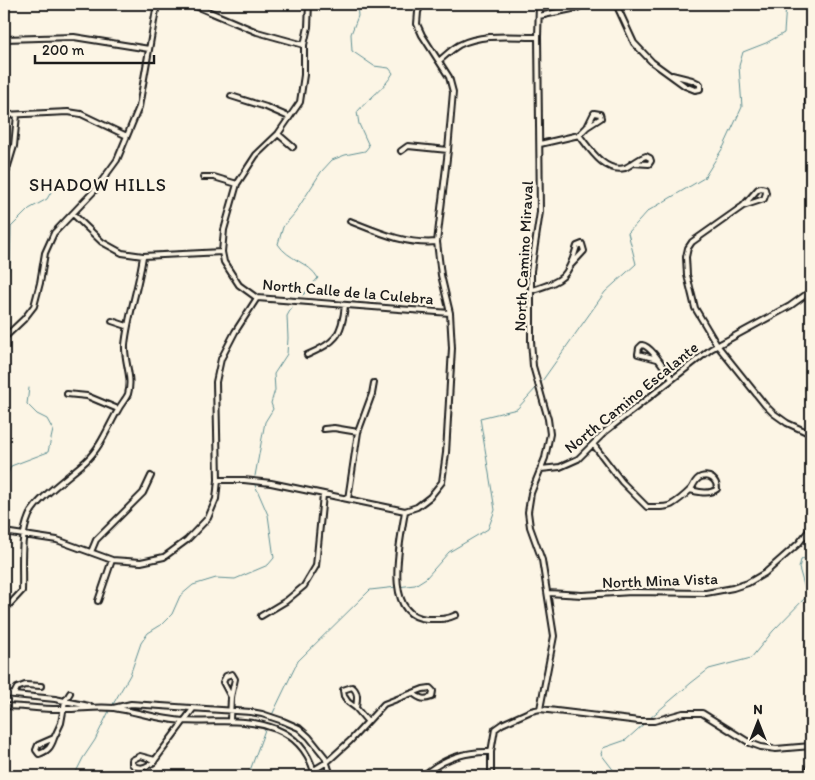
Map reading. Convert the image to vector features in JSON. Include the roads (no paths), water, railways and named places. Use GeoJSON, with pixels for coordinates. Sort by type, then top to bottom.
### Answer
{"type":"FeatureCollection","features":[{"type":"Feature","properties":{"kind":"street"},"geometry":{"type":"LineString","coordinates":[[4,338],[24,319],[34,306],[45,253],[54,232],[96,190],[117,160],[139,107],[157,4]]}},
{"type":"Feature","properties":{"kind":"street"},"geometry":{"type":"LineString","coordinates":[[191,4],[257,32],[304,45]]}},
{"type":"Feature","properties":{"kind":"street"},"geometry":{"type":"LineString","coordinates":[[73,214],[102,242],[122,253],[143,256],[222,252],[224,230],[238,184],[256,155],[278,134],[300,102],[304,75],[304,45],[308,27],[309,4]]}},
{"type":"Feature","properties":{"kind":"street"},"geometry":{"type":"LineString","coordinates":[[218,480],[271,483],[405,511],[417,506],[430,497],[442,482],[446,453],[452,348],[450,313],[441,275],[437,242],[453,106],[449,76],[422,35],[417,24],[421,4]]}},
{"type":"Feature","properties":{"kind":"street","name":"North Camino Miraval"},"geometry":{"type":"LineString","coordinates":[[539,4],[539,220],[532,262],[530,291],[532,358],[550,429],[547,449],[531,493],[528,517],[542,560],[554,636],[540,709]]}},
{"type":"Feature","properties":{"kind":"street"},"geometry":{"type":"LineString","coordinates":[[539,16],[577,8],[584,4]]}},
{"type":"Feature","properties":{"kind":"street"},"geometry":{"type":"LineString","coordinates":[[616,4],[634,44],[652,62],[685,86],[695,90],[700,89],[700,84],[672,75]]}},
{"type":"Feature","properties":{"kind":"street"},"geometry":{"type":"LineString","coordinates":[[710,4],[718,4]]}},
{"type":"Feature","properties":{"kind":"street"},"geometry":{"type":"LineString","coordinates":[[4,39],[74,37],[149,49]]}},
{"type":"Feature","properties":{"kind":"street"},"geometry":{"type":"LineString","coordinates":[[440,60],[459,46],[474,40],[498,37],[538,37]]}},
{"type":"Feature","properties":{"kind":"street"},"geometry":{"type":"LineString","coordinates":[[231,96],[266,107],[289,117]]}},
{"type":"Feature","properties":{"kind":"street"},"geometry":{"type":"LineString","coordinates":[[811,97],[808,99],[808,102],[811,104]]}},
{"type":"Feature","properties":{"kind":"street"},"geometry":{"type":"LineString","coordinates":[[4,115],[68,112],[81,114],[127,136]]}},
{"type":"Feature","properties":{"kind":"street"},"geometry":{"type":"LineString","coordinates":[[4,178],[14,146],[17,114]]}},
{"type":"Feature","properties":{"kind":"street"},"geometry":{"type":"LineString","coordinates":[[540,144],[579,135],[587,126]]}},
{"type":"Feature","properties":{"kind":"street"},"geometry":{"type":"LineString","coordinates":[[278,134],[292,146]]}},
{"type":"Feature","properties":{"kind":"street"},"geometry":{"type":"LineString","coordinates":[[579,135],[600,161],[612,167],[626,168],[632,164]]}},
{"type":"Feature","properties":{"kind":"street"},"geometry":{"type":"LineString","coordinates":[[400,151],[408,146],[448,150]]}},
{"type":"Feature","properties":{"kind":"street"},"geometry":{"type":"LineString","coordinates":[[203,177],[214,177],[238,184]]}},
{"type":"Feature","properties":{"kind":"street"},"geometry":{"type":"LineString","coordinates":[[743,206],[764,199],[765,190],[758,189],[743,206],[696,238],[690,245],[687,253],[686,270],[693,304],[703,324],[717,344],[769,409],[788,423],[811,434]]}},
{"type":"Feature","properties":{"kind":"street"},"geometry":{"type":"LineString","coordinates":[[350,221],[396,239],[427,243],[437,242]]}},
{"type":"Feature","properties":{"kind":"street"},"geometry":{"type":"LineString","coordinates":[[530,291],[559,281],[571,265],[577,246],[582,244],[584,251],[571,265]]}},
{"type":"Feature","properties":{"kind":"street","name":"North Calle de la Culebra"},"geometry":{"type":"LineString","coordinates":[[222,252],[224,262],[239,285],[257,298],[450,313]]}},
{"type":"Feature","properties":{"kind":"street"},"geometry":{"type":"LineString","coordinates":[[9,606],[22,591],[24,534],[30,515],[42,500],[88,459],[100,443],[118,409],[128,395],[130,379],[125,348],[143,256]]}},
{"type":"Feature","properties":{"kind":"street"},"geometry":{"type":"LineString","coordinates":[[810,292],[811,304]]}},
{"type":"Feature","properties":{"kind":"street","name":"North Camino Escalante"},"geometry":{"type":"LineString","coordinates":[[541,469],[556,468],[574,462],[606,431],[717,344],[790,306],[810,292]]}},
{"type":"Feature","properties":{"kind":"street"},"geometry":{"type":"LineString","coordinates":[[4,532],[57,540],[112,560],[141,562],[164,557],[187,540],[208,518],[216,499],[218,480],[216,382],[221,359],[235,332],[257,298]]}},
{"type":"Feature","properties":{"kind":"street"},"geometry":{"type":"LineString","coordinates":[[307,355],[322,348],[338,335],[344,321],[345,305]]}},
{"type":"Feature","properties":{"kind":"street"},"geometry":{"type":"LineString","coordinates":[[112,321],[128,326]]}},
{"type":"Feature","properties":{"kind":"street"},"geometry":{"type":"LineString","coordinates":[[657,359],[638,354],[639,348],[645,345],[651,349],[672,379]]}},
{"type":"Feature","properties":{"kind":"street"},"geometry":{"type":"LineString","coordinates":[[348,499],[358,432],[372,394],[374,383]]}},
{"type":"Feature","properties":{"kind":"street"},"geometry":{"type":"LineString","coordinates":[[67,394],[88,396],[118,409]]}},
{"type":"Feature","properties":{"kind":"street"},"geometry":{"type":"LineString","coordinates":[[324,429],[334,428],[358,432]]}},
{"type":"Feature","properties":{"kind":"street"},"geometry":{"type":"LineString","coordinates":[[594,444],[622,482],[647,507],[670,506],[690,490],[695,481],[701,477],[709,477],[717,483],[717,489],[713,492],[706,493],[690,490]]}},
{"type":"Feature","properties":{"kind":"street"},"geometry":{"type":"LineString","coordinates":[[91,552],[96,540],[143,492],[151,476]]}},
{"type":"Feature","properties":{"kind":"street"},"geometry":{"type":"LineString","coordinates":[[261,616],[286,601],[304,586],[316,566],[324,495]]}},
{"type":"Feature","properties":{"kind":"street"},"geometry":{"type":"LineString","coordinates":[[405,511],[397,567],[399,598],[409,613],[424,619],[447,620],[456,615]]}},
{"type":"Feature","properties":{"kind":"street","name":"North Mina Vista"},"geometry":{"type":"LineString","coordinates":[[548,593],[593,595],[632,592],[706,593],[733,588],[748,583],[765,572],[799,542],[811,528]]}},
{"type":"Feature","properties":{"kind":"street"},"geometry":{"type":"LineString","coordinates":[[98,601],[112,560]]}},
{"type":"Feature","properties":{"kind":"street"},"geometry":{"type":"LineString","coordinates":[[230,720],[231,697],[235,679],[232,674],[226,676],[223,682],[231,697]]}},
{"type":"Feature","properties":{"kind":"street"},"geometry":{"type":"LineString","coordinates":[[14,694],[17,688],[25,685],[41,686]]}},
{"type":"Feature","properties":{"kind":"street"},"geometry":{"type":"LineString","coordinates":[[356,708],[358,696],[356,690],[352,687],[346,688],[343,690],[344,696],[367,721]]}},
{"type":"Feature","properties":{"kind":"street"},"geometry":{"type":"LineString","coordinates":[[314,770],[327,762],[350,741],[384,704],[424,689],[430,688],[434,694],[426,699],[417,697],[414,694]]}},
{"type":"Feature","properties":{"kind":"street"},"geometry":{"type":"LineString","coordinates":[[54,738],[38,745],[36,750],[39,754],[50,748],[61,723],[65,701],[70,693]]}},
{"type":"Feature","properties":{"kind":"street"},"geometry":{"type":"LineString","coordinates":[[4,694],[65,701],[96,708]]}},
{"type":"Feature","properties":{"kind":"street"},"geometry":{"type":"LineString","coordinates":[[4,706],[63,709],[113,708],[131,704],[262,714],[299,728],[318,748],[327,762],[332,776]]}},
{"type":"Feature","properties":{"kind":"street"},"geometry":{"type":"LineString","coordinates":[[113,708],[151,717],[184,721],[230,720],[250,722],[277,730],[298,742],[307,753],[315,776]]}},
{"type":"Feature","properties":{"kind":"street"},"geometry":{"type":"LineString","coordinates":[[155,760],[140,756],[132,760],[132,764],[142,768],[155,760],[193,709]]}},
{"type":"Feature","properties":{"kind":"street"},"geometry":{"type":"LineString","coordinates":[[491,776],[490,752],[493,733],[497,727],[531,711],[540,709],[639,721],[654,721],[683,713],[702,713],[750,743],[761,747],[776,749],[811,746]]}},
{"type":"Feature","properties":{"kind":"street"},"geometry":{"type":"LineString","coordinates":[[423,776],[445,760],[458,755],[490,752]]}},
{"type":"Feature","properties":{"kind":"street"},"geometry":{"type":"LineString","coordinates":[[805,776],[811,764]]}},
{"type":"Feature","properties":{"kind":"waterway"},"geometry":{"type":"LineString","coordinates":[[303,295],[318,278],[309,268],[287,254],[278,244],[283,227],[295,213],[321,172],[332,160],[365,151],[369,146],[359,124],[357,112],[386,83],[393,73],[389,68],[374,66],[352,51],[351,34],[358,16],[357,4]]}},
{"type":"Feature","properties":{"kind":"waterway"},"geometry":{"type":"LineString","coordinates":[[540,384],[605,292],[636,264],[628,233],[648,211],[704,178],[724,146],[742,107],[739,66],[743,52],[766,43],[784,33],[786,4]]}},
{"type":"Feature","properties":{"kind":"waterway"},"geometry":{"type":"LineString","coordinates":[[4,290],[6,288],[10,262],[11,227],[29,209],[47,199],[56,183]]}},
{"type":"Feature","properties":{"kind":"waterway"},"geometry":{"type":"LineString","coordinates":[[255,476],[265,422],[273,409],[271,403],[275,390],[274,374],[287,354],[287,316],[292,307]]}},
{"type":"Feature","properties":{"kind":"waterway"},"geometry":{"type":"LineString","coordinates":[[272,715],[298,661],[370,590],[415,585],[426,578],[449,552],[488,529],[495,510],[480,418],[517,409],[537,387]]}},
{"type":"Feature","properties":{"kind":"waterway"},"geometry":{"type":"LineString","coordinates":[[4,484],[11,466],[48,452],[53,430],[47,419],[37,414],[27,404],[29,388]]}},
{"type":"Feature","properties":{"kind":"waterway"},"geometry":{"type":"LineString","coordinates":[[112,706],[130,675],[141,643],[148,633],[161,625],[172,614],[180,596],[193,585],[216,578],[235,579],[268,565],[274,558],[268,515],[255,485]]}},
{"type":"Feature","properties":{"kind":"waterway"},"geometry":{"type":"LineString","coordinates":[[649,719],[709,669],[751,658],[773,631],[807,596],[799,568],[801,560],[811,555]]}},
{"type":"Feature","properties":{"kind":"waterway"},"geometry":{"type":"LineString","coordinates":[[74,776],[110,709]]}},
{"type":"Feature","properties":{"kind":"waterway"},"geometry":{"type":"LineString","coordinates":[[618,776],[601,754],[603,748],[626,740],[646,722]]}},
{"type":"Feature","properties":{"kind":"waterway"},"geometry":{"type":"LineString","coordinates":[[248,776],[266,727]]}},
{"type":"Feature","properties":{"kind":"district","name":"SHADOW HILLS"},"geometry":{"type":"Point","coordinates":[98,185]}}]}
